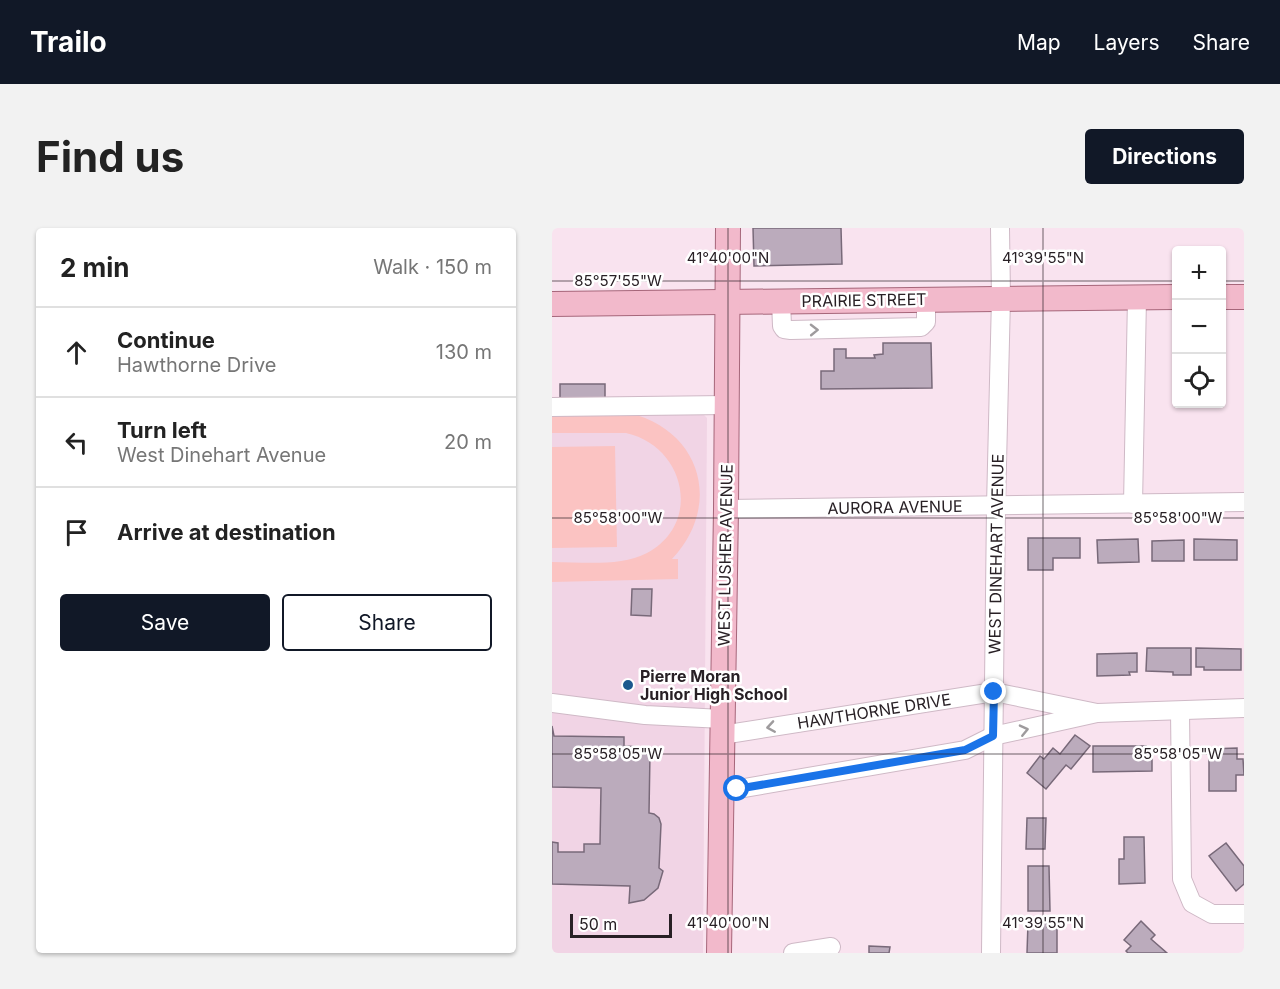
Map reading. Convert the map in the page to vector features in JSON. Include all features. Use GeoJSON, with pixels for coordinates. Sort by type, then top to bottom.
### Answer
{"type":"FeatureCollection","features":[{"type":"Feature","properties":{"kind":"main road","name":"WEST LUSHER AVENUE"},"geometry":{"type":"LineString","coordinates":[[718,953],[726,509],[728,228]]}},
{"type":"Feature","properties":{"kind":"main road","name":"PRAIRIE STREET"},"geometry":{"type":"LineString","coordinates":[[552,304],[1172,297]]}},
{"type":"Feature","properties":{"kind":"main road"},"geometry":{"type":"LineString","coordinates":[[1226,297],[1244,297]]}},
{"type":"Feature","properties":{"kind":"street","name":"WEST DINEHART AVENUE"},"geometry":{"type":"LineString","coordinates":[[991,953],[996,506],[1001,298],[1000,228]]}},
{"type":"Feature","properties":{"kind":"street"},"geometry":{"type":"LineString","coordinates":[[1133,504],[1137,298]]}},
{"type":"Feature","properties":{"kind":"street"},"geometry":{"type":"LineString","coordinates":[[552,407],[727,405]]}},
{"type":"Feature","properties":{"kind":"street","name":"AURORA AVENUE"},"geometry":{"type":"LineString","coordinates":[[726,509],[1244,502]]}},
{"type":"Feature","properties":{"kind":"street","name":"HAWTHORNE DRIVE"},"geometry":{"type":"LineString","coordinates":[[552,702],[722,727],[994,692],[1096,713]]}},
{"type":"Feature","properties":{"kind":"street","name":"HAWTHORNE DRIVE"},"geometry":{"type":"LineString","coordinates":[[721,792],[965,750],[993,736],[1096,713],[1244,708]]}},
{"type":"Feature","properties":{"kind":"street"},"geometry":{"type":"LineString","coordinates":[[1180,711],[1182,879],[1192,903],[1212,914],[1244,914]]}},
{"type":"Feature","properties":{"kind":"street"},"geometry":{"type":"LineString","coordinates":[[793,953],[831,947]]}},
{"type":"Feature","properties":{"kind":"shaded area","name":"Pierre Moran Junior High School"},"geometry":{"type":"Polygon","coordinates":[[[701,412],[707,418],[703,953],[552,953],[552,414],[701,412]]]}},
{"type":"Feature","properties":{"kind":"shaded area"},"geometry":{"type":"Polygon","coordinates":[[[629,413],[654,422],[673,435],[688,452],[697,472],[700,494],[697,516],[688,538],[672,559],[678,559],[678,579],[552,582],[552,562],[601,563],[636,557],[647,553],[665,540],[676,523],[681,505],[680,487],[673,469],[662,453],[646,441],[626,433],[552,433],[552,414],[629,413]]]}},
{"type":"Feature","properties":{"kind":"shaded area"},"geometry":{"type":"Polygon","coordinates":[[[615,446],[617,547],[552,548],[552,447],[615,446]]]}},
{"type":"Feature","properties":{"kind":"building"},"geometry":{"type":"Polygon","coordinates":[[[753,228],[841,228],[842,264],[754,266],[753,228]]]}},
{"type":"Feature","properties":{"kind":"building"},"geometry":{"type":"Polygon","coordinates":[[[883,343],[931,343],[932,388],[821,389],[821,371],[834,371],[834,349],[846,349],[846,358],[875,358],[874,355],[883,354],[883,343]]]}},
{"type":"Feature","properties":{"kind":"building"},"geometry":{"type":"Polygon","coordinates":[[[560,384],[605,384],[605,400],[560,400],[560,384]]]}},
{"type":"Feature","properties":{"kind":"building"},"geometry":{"type":"Polygon","coordinates":[[[1028,538],[1080,538],[1080,558],[1053,558],[1053,570],[1028,570],[1028,538]]]}},
{"type":"Feature","properties":{"kind":"building"},"geometry":{"type":"Polygon","coordinates":[[[1138,539],[1139,562],[1098,563],[1097,540],[1138,539]]]}},
{"type":"Feature","properties":{"kind":"building"},"geometry":{"type":"Polygon","coordinates":[[[1194,539],[1237,540],[1237,560],[1194,560],[1194,539]]]}},
{"type":"Feature","properties":{"kind":"building"},"geometry":{"type":"Polygon","coordinates":[[[1184,540],[1184,561],[1152,561],[1152,541],[1184,540]]]}},
{"type":"Feature","properties":{"kind":"building"},"geometry":{"type":"Polygon","coordinates":[[[632,589],[652,589],[651,616],[631,615],[632,589]]]}},
{"type":"Feature","properties":{"kind":"building"},"geometry":{"type":"Polygon","coordinates":[[[1147,648],[1191,648],[1191,675],[1146,671],[1147,648]]]}},
{"type":"Feature","properties":{"kind":"building"},"geometry":{"type":"Polygon","coordinates":[[[1196,648],[1241,649],[1241,670],[1204,670],[1204,667],[1196,667],[1196,648]]]}},
{"type":"Feature","properties":{"kind":"building"},"geometry":{"type":"Polygon","coordinates":[[[1137,653],[1137,672],[1129,672],[1130,675],[1097,676],[1097,654],[1137,653]]]}},
{"type":"Feature","properties":{"kind":"building"},"geometry":{"type":"Polygon","coordinates":[[[552,726],[554,736],[624,737],[624,746],[640,747],[640,753],[650,753],[649,813],[659,818],[661,824],[659,868],[663,871],[658,888],[644,900],[629,903],[630,886],[552,884],[552,842],[558,843],[558,852],[584,852],[584,844],[600,844],[601,788],[552,787],[552,726]]]}},
{"type":"Feature","properties":{"kind":"building"},"geometry":{"type":"Polygon","coordinates":[[[1075,735],[1090,746],[1071,769],[1066,765],[1046,789],[1027,773],[1040,756],[1044,759],[1053,748],[1060,754],[1075,735]]]}},
{"type":"Feature","properties":{"kind":"building"},"geometry":{"type":"Polygon","coordinates":[[[1093,746],[1146,746],[1146,754],[1152,754],[1152,771],[1093,772],[1093,746]]]}},
{"type":"Feature","properties":{"kind":"building"},"geometry":{"type":"Polygon","coordinates":[[[1237,748],[1237,759],[1243,759],[1244,775],[1236,775],[1236,791],[1209,791],[1209,749],[1237,748]]]}},
{"type":"Feature","properties":{"kind":"building"},"geometry":{"type":"Polygon","coordinates":[[[1027,818],[1046,818],[1045,849],[1026,849],[1027,818]]]}},
{"type":"Feature","properties":{"kind":"building"},"geometry":{"type":"Polygon","coordinates":[[[1124,837],[1144,837],[1145,883],[1119,884],[1119,859],[1124,859],[1124,837]]]}},
{"type":"Feature","properties":{"kind":"building"},"geometry":{"type":"Polygon","coordinates":[[[1226,843],[1244,866],[1244,884],[1236,891],[1209,856],[1226,843]]]}},
{"type":"Feature","properties":{"kind":"building"},"geometry":{"type":"Polygon","coordinates":[[[1028,866],[1049,866],[1050,911],[1028,911],[1028,866]]]}},
{"type":"Feature","properties":{"kind":"building"},"geometry":{"type":"Polygon","coordinates":[[[1141,921],[1155,935],[1151,939],[1167,953],[1128,953],[1126,951],[1131,946],[1124,940],[1141,921]]]}},
{"type":"Feature","properties":{"kind":"building"},"geometry":{"type":"Polygon","coordinates":[[[1028,923],[1047,923],[1047,927],[1057,927],[1057,953],[1027,953],[1028,923]]]}},
{"type":"Feature","properties":{"kind":"building"},"geometry":{"type":"Polygon","coordinates":[[[869,946],[890,947],[889,953],[869,953],[869,946]]]}},
{"type":"Feature","properties":{"kind":"place","name":"Pierre Moran Junior High School"},"geometry":{"type":"Point","coordinates":[628,685]}},
{"type":"Feature","properties":{"kind":"route"},"geometry":{"type":"LineString","coordinates":[[737,789],[965,750],[993,736],[994,692]]}}]}
